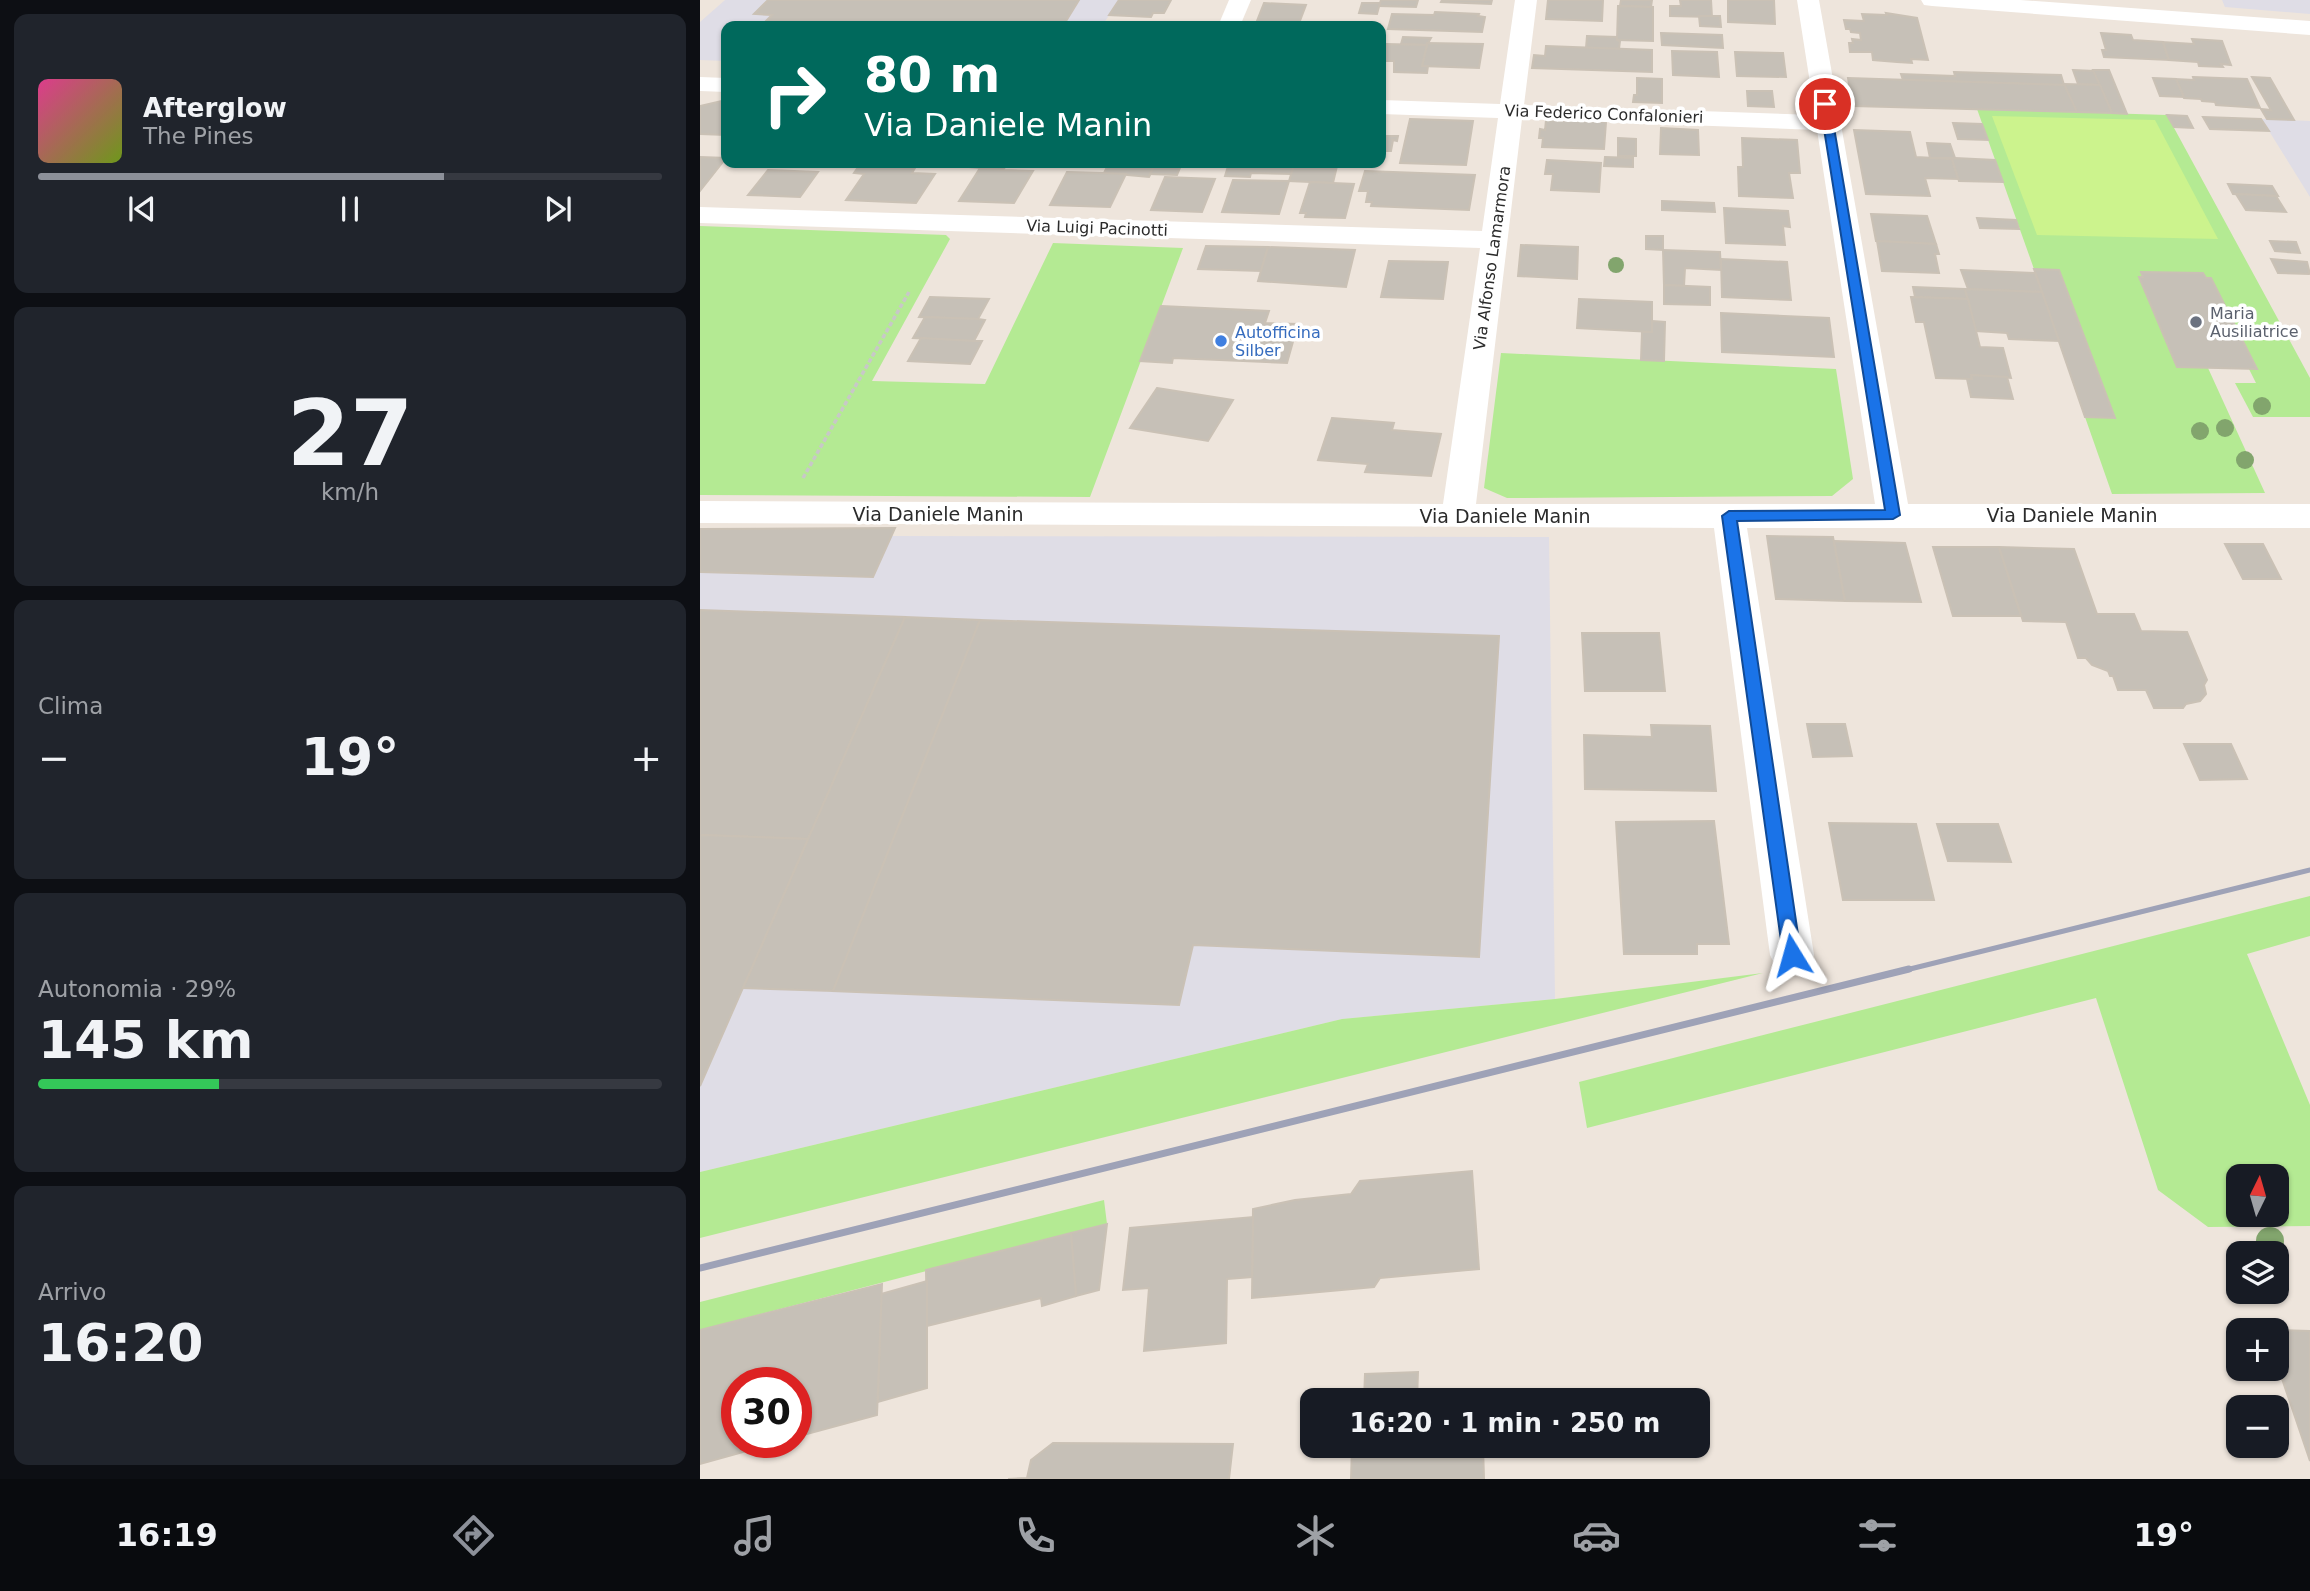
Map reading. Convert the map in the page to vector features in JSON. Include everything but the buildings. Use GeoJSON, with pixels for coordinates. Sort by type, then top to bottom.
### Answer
{"type":"FeatureCollection","features":[{"type":"Feature","properties":{"kind":"street"},"geometry":{"type":"LineString","coordinates":[[1231,21],[1240,0]]}},
{"type":"Feature","properties":{"kind":"street","name":"Via Alfonso Lamarmora"},"geometry":{"type":"LineString","coordinates":[[1458,516],[1526,0]]}},
{"type":"Feature","properties":{"kind":"street"},"geometry":{"type":"LineString","coordinates":[[1808,0],[1893,515]]}},
{"type":"Feature","properties":{"kind":"street"},"geometry":{"type":"LineString","coordinates":[[1932,0],[2163,8],[2310,28]]}},
{"type":"Feature","properties":{"kind":"street"},"geometry":{"type":"LineString","coordinates":[[700,84],[721,85]]}},
{"type":"Feature","properties":{"kind":"street","name":"Via Federico Confalonieri"},"geometry":{"type":"LineString","coordinates":[[1386,107],[1828,122]]}},
{"type":"Feature","properties":{"kind":"street","name":"Via Luigi Pacinotti"},"geometry":{"type":"LineString","coordinates":[[700,215],[1494,240]]}},
{"type":"Feature","properties":{"kind":"street","name":"Via Daniele Manin"},"geometry":{"type":"LineString","coordinates":[[700,512],[1458,516],[2310,516]]}},
{"type":"Feature","properties":{"kind":"street"},"geometry":{"type":"LineString","coordinates":[[1729,516],[1792,955]]}},
{"type":"Feature","properties":{"kind":"path"},"geometry":{"type":"LineString","coordinates":[[784,513],[909,292]]}},
{"type":"Feature","properties":{"kind":"shaded area"},"geometry":{"type":"Polygon","coordinates":[[[725,0],[1119,0],[1105,21],[721,21],[721,61],[700,60],[700,22],[725,0]]]}},
{"type":"Feature","properties":{"kind":"shaded area"},"geometry":{"type":"Polygon","coordinates":[[[2222,0],[2310,0],[2310,14],[2225,7],[2222,0]]]}},
{"type":"Feature","properties":{"kind":"shaded area"},"geometry":{"type":"Polygon","coordinates":[[[2261,119],[2310,121],[2310,197],[2269,131],[2261,119]]]}},
{"type":"Feature","properties":{"kind":"shaded area"},"geometry":{"type":"Polygon","coordinates":[[[895,528],[891,536],[1549,537],[1555,999],[1342,1019],[700,1172],[700,529],[895,528]]]}},
{"type":"Feature","properties":{"kind":"green space"},"geometry":{"type":"Polygon","coordinates":[[[1977,109],[2167,115],[2310,378],[2310,417],[2253,417],[2235,383],[2256,383],[2249,369],[2257,368],[2211,278],[2139,277],[2177,366],[2208,368],[2265,493],[2112,494],[2085,417],[2115,417],[2059,271],[2034,269],[1977,109]]]}},
{"type":"Feature","properties":{"kind":"green space"},"geometry":{"type":"Polygon","coordinates":[[[1992,116],[2155,120],[2218,239],[2037,235],[1992,116]]]}},
{"type":"Feature","properties":{"kind":"green space"},"geometry":{"type":"Polygon","coordinates":[[[700,226],[946,235],[950,239],[872,381],[985,384],[1053,243],[1183,248],[1090,497],[700,495],[700,226]]]}},
{"type":"Feature","properties":{"kind":"green space"},"geometry":{"type":"Polygon","coordinates":[[[1501,353],[1836,369],[1853,479],[1832,496],[1507,498],[1484,488],[1501,353]]]}},
{"type":"Feature","properties":{"kind":"green space"},"geometry":{"type":"Polygon","coordinates":[[[2310,896],[2310,936],[2247,954],[2310,1105],[2310,1226],[2289,1226],[2289,1164],[2226,1164],[2226,1227],[2208,1227],[2158,1190],[2096,998],[1587,1128],[1579,1082],[2310,896]]]}},
{"type":"Feature","properties":{"kind":"green space"},"geometry":{"type":"Polygon","coordinates":[[[1763,973],[700,1238],[700,1172],[1342,1019],[1555,999],[1763,973]]]}},
{"type":"Feature","properties":{"kind":"green space"},"geometry":{"type":"Polygon","coordinates":[[[1104,1200],[1107,1224],[700,1330],[700,1302],[1104,1200]]]}},
{"type":"Feature","properties":{"kind":"railway"},"geometry":{"type":"LineString","coordinates":[[1902,971],[2310,870]]}},
{"type":"Feature","properties":{"kind":"railway"},"geometry":{"type":"LineString","coordinates":[[700,1268],[1909,969]]}},
{"type":"Feature","properties":{"kind":"place","name":"Maria Ausiliatrice"},"geometry":{"type":"Point","coordinates":[2196,322]}},
{"type":"Feature","properties":{"kind":"place","name":"Autofficina Silber"},"geometry":{"type":"Point","coordinates":[1221,341]}},
{"type":"Feature","properties":{"kind":"route"},"geometry":{"type":"LineString","coordinates":[[1792,955],[1729,516],[1893,515],[1825,104]]}}]}
